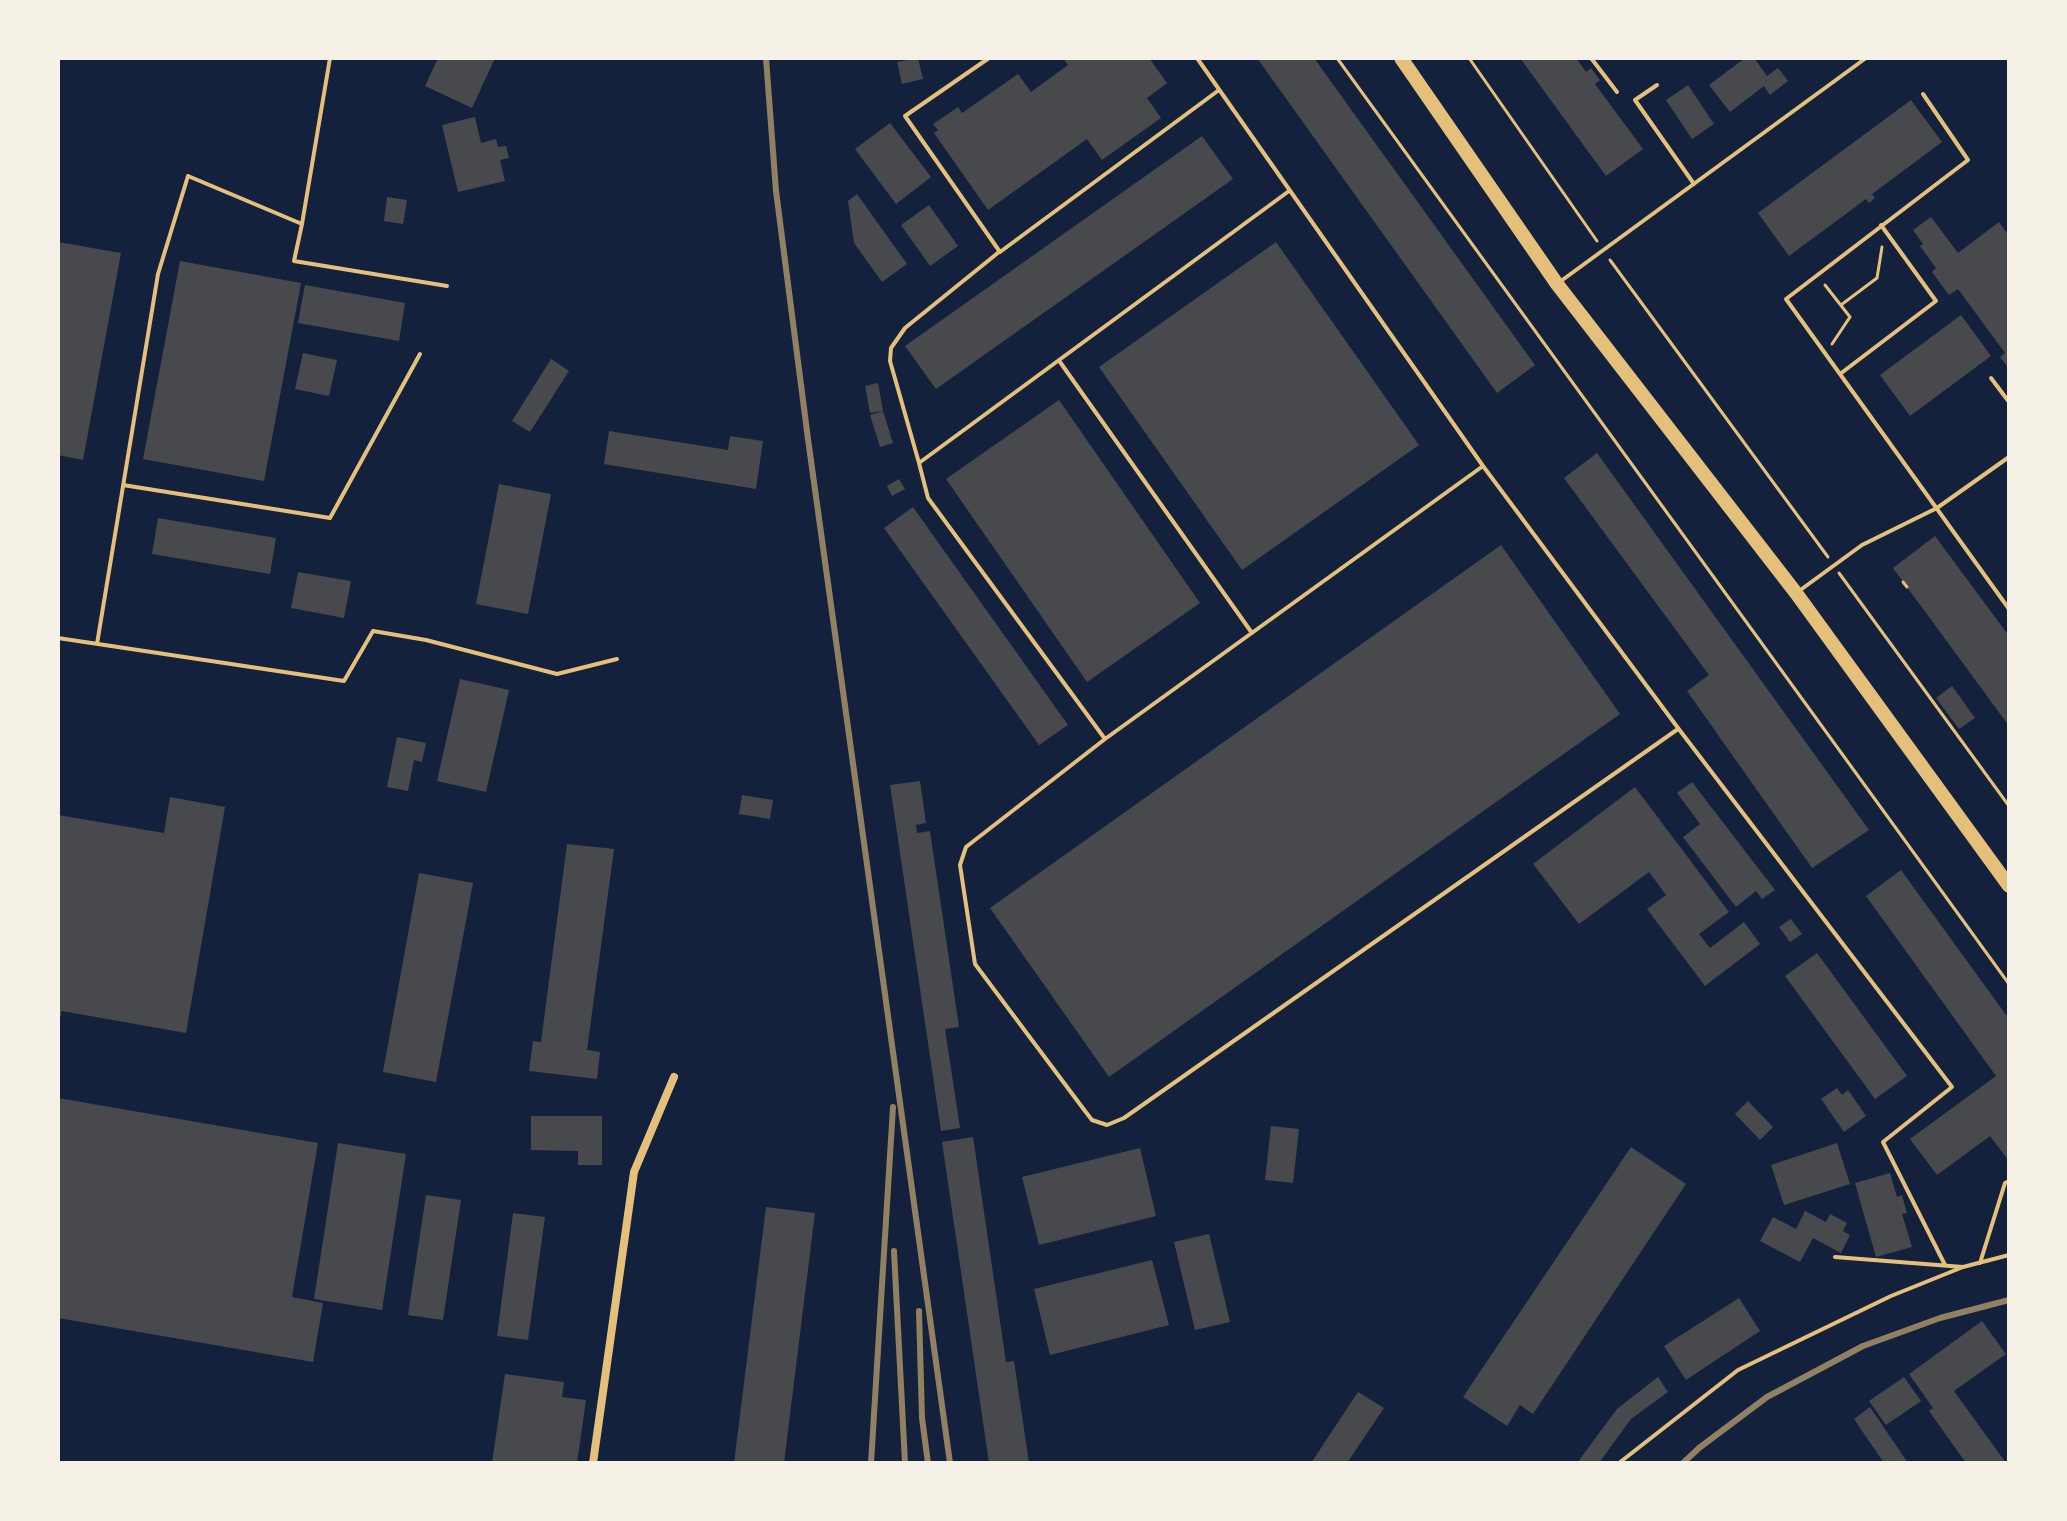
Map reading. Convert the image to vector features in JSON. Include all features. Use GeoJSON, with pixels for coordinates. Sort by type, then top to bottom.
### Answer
{"type":"FeatureCollection","features":[{"type":"Feature","properties":{"kind":"main road"},"geometry":{"type":"LineString","coordinates":[[1401,58],[1557,284],[1796,593],[2009,886]]}},
{"type":"Feature","properties":{"kind":"street"},"geometry":{"type":"LineString","coordinates":[[593,1463],[634,1172],[674,1077]]}},
{"type":"Feature","properties":{"kind":"lane"},"geometry":{"type":"LineString","coordinates":[[330,58],[294,261],[447,286]]}},
{"type":"Feature","properties":{"kind":"lane"},"geometry":{"type":"LineString","coordinates":[[989,58],[905,116],[1000,252]]}},
{"type":"Feature","properties":{"kind":"lane"},"geometry":{"type":"LineString","coordinates":[[1197,58],[1483,466],[1952,1087],[1883,1142],[1945,1265]]}},
{"type":"Feature","properties":{"kind":"lane"},"geometry":{"type":"LineString","coordinates":[[1591,58],[1617,92]]}},
{"type":"Feature","properties":{"kind":"lane"},"geometry":{"type":"LineString","coordinates":[[1557,284],[1866,58]]}},
{"type":"Feature","properties":{"kind":"lane"},"geometry":{"type":"LineString","coordinates":[[1657,85],[1635,100],[1694,184]]}},
{"type":"Feature","properties":{"kind":"lane"},"geometry":{"type":"LineString","coordinates":[[1105,739],[928,498],[890,361],[891,348],[905,328],[1000,252],[1219,90]]}},
{"type":"Feature","properties":{"kind":"lane"},"geometry":{"type":"LineString","coordinates":[[1923,94],[1968,160],[1786,299],[2009,609]]}},
{"type":"Feature","properties":{"kind":"lane"},"geometry":{"type":"LineString","coordinates":[[97,644],[158,274],[188,176],[302,224]]}},
{"type":"Feature","properties":{"kind":"lane"},"geometry":{"type":"LineString","coordinates":[[919,463],[1289,191]]}},
{"type":"Feature","properties":{"kind":"lane"},"geometry":{"type":"LineString","coordinates":[[1840,374],[1936,301],[1881,225]]}},
{"type":"Feature","properties":{"kind":"lane"},"geometry":{"type":"LineString","coordinates":[[123,485],[330,518],[420,354]]}},
{"type":"Feature","properties":{"kind":"lane"},"geometry":{"type":"LineString","coordinates":[[1060,362],[1252,633]]}},
{"type":"Feature","properties":{"kind":"lane"},"geometry":{"type":"LineString","coordinates":[[1991,378],[2009,402]]}},
{"type":"Feature","properties":{"kind":"lane"},"geometry":{"type":"LineString","coordinates":[[1796,593],[1862,545],[1937,508],[2009,457]]}},
{"type":"Feature","properties":{"kind":"lane"},"geometry":{"type":"LineString","coordinates":[[1483,466],[1105,739],[966,847],[960,865],[975,964],[1085,1111],[1096,1122],[1107,1125],[1124,1118],[1678,728]]}},
{"type":"Feature","properties":{"kind":"lane"},"geometry":{"type":"LineString","coordinates":[[58,638],[344,681],[373,631],[426,640],[557,674],[617,659]]}},
{"type":"Feature","properties":{"kind":"lane"},"geometry":{"type":"LineString","coordinates":[[1980,1263],[2005,1183],[2009,1181]]}},
{"type":"Feature","properties":{"kind":"lane"},"geometry":{"type":"LineString","coordinates":[[1619,1463],[1738,1370],[1891,1296],[1963,1267],[2009,1255]]}},
{"type":"Feature","properties":{"kind":"lane"},"geometry":{"type":"LineString","coordinates":[[1835,1257],[1963,1267]]}},
{"type":"Feature","properties":{"kind":"path"},"geometry":{"type":"LineString","coordinates":[[1337,58],[2009,984]]}},
{"type":"Feature","properties":{"kind":"path"},"geometry":{"type":"LineString","coordinates":[[1469,58],[1604,251],[2009,806]]}},
{"type":"Feature","properties":{"kind":"path"},"geometry":{"type":"LineString","coordinates":[[1841,305],[1877,278],[1885,231]]}},
{"type":"Feature","properties":{"kind":"path"},"geometry":{"type":"LineString","coordinates":[[1817,274],[1850,317],[1825,353]]}},
{"type":"Feature","properties":{"kind":"path"},"geometry":{"type":"LineString","coordinates":[[1903,582],[1907,587]]}},
{"type":"Feature","properties":{"kind":"building"},"geometry":{"type":"Polygon","coordinates":[[[438,58],[495,58],[472,108],[425,86],[438,58]]]}},
{"type":"Feature","properties":{"kind":"building"},"geometry":{"type":"Polygon","coordinates":[[[918,58],[923,79],[902,84],[897,62],[918,58]]]}},
{"type":"Feature","properties":{"kind":"building"},"geometry":{"type":"Polygon","coordinates":[[[1063,58],[1149,58],[1167,83],[1147,98],[1161,118],[1102,160],[1087,139],[988,210],[934,133],[938,130],[933,124],[958,107],[962,113],[1018,74],[1031,92],[1068,65],[1063,58]]]}},
{"type":"Feature","properties":{"kind":"building"},"geometry":{"type":"Polygon","coordinates":[[[1257,58],[1314,58],[1535,365],[1497,393],[1257,58]]]}},
{"type":"Feature","properties":{"kind":"building"},"geometry":{"type":"Polygon","coordinates":[[[1520,58],[1576,58],[1586,72],[1591,68],[1600,80],[1595,84],[1643,149],[1606,176],[1520,58]]]}},
{"type":"Feature","properties":{"kind":"building"},"geometry":{"type":"Polygon","coordinates":[[[1745,58],[1754,58],[1767,76],[1778,68],[1788,81],[1770,95],[1764,86],[1730,112],[1709,85],[1745,58]]]}},
{"type":"Feature","properties":{"kind":"building"},"geometry":{"type":"Polygon","coordinates":[[[1688,85],[1714,124],[1692,139],[1666,100],[1688,85]]]}},
{"type":"Feature","properties":{"kind":"building"},"geometry":{"type":"Polygon","coordinates":[[[1911,100],[1942,142],[1872,194],[1875,198],[1869,203],[1866,199],[1789,256],[1758,213],[1911,100]]]}},
{"type":"Feature","properties":{"kind":"building"},"geometry":{"type":"Polygon","coordinates":[[[475,117],[481,143],[496,139],[498,147],[506,146],[509,158],[500,160],[505,181],[458,192],[442,125],[475,117]]]}},
{"type":"Feature","properties":{"kind":"building"},"geometry":{"type":"Polygon","coordinates":[[[890,123],[931,177],[896,204],[855,149],[890,123]]]}},
{"type":"Feature","properties":{"kind":"building"},"geometry":{"type":"Polygon","coordinates":[[[1202,136],[1233,179],[936,389],[905,346],[1202,136]]]}},
{"type":"Feature","properties":{"kind":"building"},"geometry":{"type":"Polygon","coordinates":[[[857,194],[907,264],[882,282],[854,243],[848,201],[857,194]]]}},
{"type":"Feature","properties":{"kind":"building"},"geometry":{"type":"Polygon","coordinates":[[[387,197],[407,200],[403,224],[384,221],[387,197]]]}},
{"type":"Feature","properties":{"kind":"building"},"geometry":{"type":"Polygon","coordinates":[[[929,205],[958,246],[930,266],[901,225],[929,205]]]}},
{"type":"Feature","properties":{"kind":"building"},"geometry":{"type":"Polygon","coordinates":[[[1931,217],[1958,253],[1999,222],[2009,236],[2009,369],[2000,357],[2005,353],[1958,289],[1949,295],[1932,272],[1936,268],[1913,230],[1931,217]]]}},
{"type":"Feature","properties":{"kind":"building"},"geometry":{"type":"Polygon","coordinates":[[[58,242],[121,253],[83,460],[58,455],[58,242]]]}},
{"type":"Feature","properties":{"kind":"building"},"geometry":{"type":"Polygon","coordinates":[[[1276,242],[1419,445],[1242,570],[1099,367],[1276,242]]]}},
{"type":"Feature","properties":{"kind":"building"},"geometry":{"type":"Polygon","coordinates":[[[180,261],[301,283],[264,481],[143,459],[180,261]]]}},
{"type":"Feature","properties":{"kind":"building"},"geometry":{"type":"Polygon","coordinates":[[[305,285],[405,303],[399,341],[298,323],[305,285]]]}},
{"type":"Feature","properties":{"kind":"building"},"geometry":{"type":"Polygon","coordinates":[[[1961,315],[1991,356],[1910,416],[1880,375],[1961,315]]]}},
{"type":"Feature","properties":{"kind":"building"},"geometry":{"type":"Polygon","coordinates":[[[303,353],[337,360],[329,396],[295,389],[303,353]]]}},
{"type":"Feature","properties":{"kind":"building"},"geometry":{"type":"Polygon","coordinates":[[[551,359],[569,371],[530,432],[512,421],[551,359]]]}},
{"type":"Feature","properties":{"kind":"building"},"geometry":{"type":"Polygon","coordinates":[[[878,383],[883,411],[870,413],[865,386],[878,383]]]}},
{"type":"Feature","properties":{"kind":"building"},"geometry":{"type":"Polygon","coordinates":[[[1059,400],[1200,603],[1087,682],[946,479],[1059,400]]]}},
{"type":"Feature","properties":{"kind":"building"},"geometry":{"type":"Polygon","coordinates":[[[883,411],[893,443],[880,447],[870,415],[883,411]]]}},
{"type":"Feature","properties":{"kind":"building"},"geometry":{"type":"Polygon","coordinates":[[[609,431],[728,450],[730,436],[763,441],[756,489],[604,464],[609,431]]]}},
{"type":"Feature","properties":{"kind":"building"},"geometry":{"type":"Polygon","coordinates":[[[1597,453],[1869,830],[1812,868],[1687,691],[1709,675],[1564,478],[1597,453]]]}},
{"type":"Feature","properties":{"kind":"building"},"geometry":{"type":"Polygon","coordinates":[[[899,479],[905,489],[892,496],[887,486],[899,479]]]}},
{"type":"Feature","properties":{"kind":"building"},"geometry":{"type":"Polygon","coordinates":[[[499,484],[551,494],[528,614],[476,604],[499,484]]]}},
{"type":"Feature","properties":{"kind":"building"},"geometry":{"type":"Polygon","coordinates":[[[913,507],[1068,725],[1039,745],[884,528],[913,507]]]}},
{"type":"Feature","properties":{"kind":"building"},"geometry":{"type":"Polygon","coordinates":[[[158,518],[276,538],[270,574],[152,554],[158,518]]]}},
{"type":"Feature","properties":{"kind":"building"},"geometry":{"type":"Polygon","coordinates":[[[1935,536],[2009,636],[2009,726],[1893,568],[1935,536]]]}},
{"type":"Feature","properties":{"kind":"building"},"geometry":{"type":"Polygon","coordinates":[[[1501,545],[1620,714],[1109,1077],[990,908],[1501,545]]]}},
{"type":"Feature","properties":{"kind":"building"},"geometry":{"type":"Polygon","coordinates":[[[298,572],[351,581],[344,618],[291,608],[298,572]]]}},
{"type":"Feature","properties":{"kind":"building"},"geometry":{"type":"Polygon","coordinates":[[[460,679],[509,690],[486,792],[437,781],[460,679]]]}},
{"type":"Feature","properties":{"kind":"building"},"geometry":{"type":"Polygon","coordinates":[[[1952,686],[1975,718],[1959,729],[1936,698],[1952,686]]]}},
{"type":"Feature","properties":{"kind":"building"},"geometry":{"type":"Polygon","coordinates":[[[397,737],[426,743],[422,762],[414,760],[408,791],[387,787],[397,737]]]}},
{"type":"Feature","properties":{"kind":"building"},"geometry":{"type":"Polygon","coordinates":[[[920,781],[926,823],[916,825],[917,833],[930,831],[959,1027],[945,1029],[960,1128],[941,1131],[890,785],[920,781]]]}},
{"type":"Feature","properties":{"kind":"building"},"geometry":{"type":"Polygon","coordinates":[[[1692,782],[1775,890],[1762,899],[1756,891],[1736,907],[1683,837],[1700,824],[1677,793],[1692,782]]]}},
{"type":"Feature","properties":{"kind":"building"},"geometry":{"type":"Polygon","coordinates":[[[1635,787],[1729,912],[1699,934],[1710,948],[1744,922],[1760,944],[1705,986],[1647,909],[1666,895],[1649,872],[1579,924],[1533,864],[1635,787]]]}},
{"type":"Feature","properties":{"kind":"building"},"geometry":{"type":"Polygon","coordinates":[[[742,795],[773,800],[770,819],[739,814],[742,795]]]}},
{"type":"Feature","properties":{"kind":"building"},"geometry":{"type":"Polygon","coordinates":[[[170,797],[225,807],[186,1033],[62,1011],[58,1025],[58,815],[164,833],[170,797]]]}},
{"type":"Feature","properties":{"kind":"building"},"geometry":{"type":"Polygon","coordinates":[[[567,844],[614,849],[587,1050],[600,1052],[597,1079],[529,1071],[533,1041],[541,1042],[567,844]]]}},
{"type":"Feature","properties":{"kind":"building"},"geometry":{"type":"Polygon","coordinates":[[[1901,870],[2009,1019],[2009,1161],[1990,1136],[1937,1175],[1910,1139],[1996,1076],[1866,896],[1901,870]]]}},
{"type":"Feature","properties":{"kind":"building"},"geometry":{"type":"Polygon","coordinates":[[[419,873],[473,883],[436,1082],[383,1072],[419,873]]]}},
{"type":"Feature","properties":{"kind":"building"},"geometry":{"type":"Polygon","coordinates":[[[1791,919],[1802,934],[1790,942],[1779,927],[1791,919]]]}},
{"type":"Feature","properties":{"kind":"building"},"geometry":{"type":"Polygon","coordinates":[[[1817,953],[1907,1076],[1875,1099],[1785,976],[1817,953]]]}},
{"type":"Feature","properties":{"kind":"building"},"geometry":{"type":"Polygon","coordinates":[[[1837,1088],[1842,1095],[1848,1090],[1866,1116],[1844,1132],[1821,1099],[1837,1088]]]}},
{"type":"Feature","properties":{"kind":"building"},"geometry":{"type":"Polygon","coordinates":[[[58,1098],[318,1143],[292,1297],[323,1303],[313,1362],[58,1318],[58,1098]]]}},
{"type":"Feature","properties":{"kind":"building"},"geometry":{"type":"Polygon","coordinates":[[[1748,1101],[1773,1127],[1760,1140],[1735,1114],[1748,1101]]]}},
{"type":"Feature","properties":{"kind":"building"},"geometry":{"type":"Polygon","coordinates":[[[531,1116],[602,1116],[602,1165],[578,1165],[578,1151],[531,1150],[531,1116]]]}},
{"type":"Feature","properties":{"kind":"building"},"geometry":{"type":"Polygon","coordinates":[[[1271,1126],[1299,1129],[1293,1183],[1265,1180],[1271,1126]]]}},
{"type":"Feature","properties":{"kind":"building"},"geometry":{"type":"Polygon","coordinates":[[[973,1137],[1006,1362],[1014,1361],[1029,1463],[989,1463],[942,1142],[973,1137]]]}},
{"type":"Feature","properties":{"kind":"building"},"geometry":{"type":"Polygon","coordinates":[[[338,1143],[406,1154],[382,1310],[314,1299],[338,1143]]]}},
{"type":"Feature","properties":{"kind":"building"},"geometry":{"type":"Polygon","coordinates":[[[1837,1143],[1850,1184],[1784,1205],[1771,1165],[1837,1143]]]}},
{"type":"Feature","properties":{"kind":"building"},"geometry":{"type":"Polygon","coordinates":[[[1631,1147],[1686,1184],[1533,1414],[1520,1405],[1507,1426],[1463,1397],[1631,1147]]]}},
{"type":"Feature","properties":{"kind":"building"},"geometry":{"type":"Polygon","coordinates":[[[1140,1148],[1156,1216],[1039,1245],[1022,1177],[1140,1148]]]}},
{"type":"Feature","properties":{"kind":"building"},"geometry":{"type":"Polygon","coordinates":[[[1890,1173],[1897,1197],[1902,1195],[1907,1213],[1902,1214],[1912,1247],[1876,1257],[1855,1183],[1890,1173]]]}},
{"type":"Feature","properties":{"kind":"building"},"geometry":{"type":"Polygon","coordinates":[[[426,1195],[461,1200],[443,1320],[408,1315],[426,1195]]]}},
{"type":"Feature","properties":{"kind":"building"},"geometry":{"type":"Polygon","coordinates":[[[766,1207],[815,1213],[784,1463],[734,1463],[766,1207]]]}},
{"type":"Feature","properties":{"kind":"building"},"geometry":{"type":"Polygon","coordinates":[[[1805,1211],[1826,1222],[1830,1214],[1847,1223],[1843,1231],[1850,1235],[1841,1253],[1813,1238],[1800,1262],[1760,1241],[1773,1217],[1796,1229],[1805,1211]]]}},
{"type":"Feature","properties":{"kind":"building"},"geometry":{"type":"Polygon","coordinates":[[[513,1213],[545,1217],[528,1340],[497,1336],[513,1213]]]}},
{"type":"Feature","properties":{"kind":"building"},"geometry":{"type":"Polygon","coordinates":[[[1209,1234],[1230,1322],[1195,1330],[1174,1242],[1209,1234]]]}},
{"type":"Feature","properties":{"kind":"building"},"geometry":{"type":"Polygon","coordinates":[[[1152,1260],[1169,1325],[1050,1355],[1034,1289],[1152,1260]]]}},
{"type":"Feature","properties":{"kind":"building"},"geometry":{"type":"Polygon","coordinates":[[[1739,1298],[1760,1331],[1686,1380],[1664,1346],[1739,1298]]]}},
{"type":"Feature","properties":{"kind":"building"},"geometry":{"type":"Polygon","coordinates":[[[1982,1321],[2006,1354],[1954,1391],[2006,1463],[1966,1463],[1929,1411],[1933,1408],[1909,1374],[1982,1321]]]}},
{"type":"Feature","properties":{"kind":"building"},"geometry":{"type":"Polygon","coordinates":[[[505,1374],[564,1382],[562,1397],[586,1400],[577,1463],[492,1463],[505,1374]]]}},
{"type":"Feature","properties":{"kind":"building"},"geometry":{"type":"Polygon","coordinates":[[[1658,1377],[1668,1392],[1631,1419],[1599,1463],[1577,1463],[1617,1409],[1658,1377]]]}},
{"type":"Feature","properties":{"kind":"building"},"geometry":{"type":"Polygon","coordinates":[[[1904,1377],[1921,1401],[1886,1425],[1869,1401],[1904,1377]]]}},
{"type":"Feature","properties":{"kind":"building"},"geometry":{"type":"Polygon","coordinates":[[[1358,1392],[1384,1408],[1347,1463],[1311,1463],[1358,1392]]]}},
{"type":"Feature","properties":{"kind":"building"},"geometry":{"type":"Polygon","coordinates":[[[1870,1407],[1908,1463],[1884,1463],[1854,1419],[1870,1407]]]}},
{"type":"Feature","properties":{"kind":"railway"},"geometry":{"type":"LineString","coordinates":[[766,58],[776,191],[808,439],[950,1463]]}},
{"type":"Feature","properties":{"kind":"railway"},"geometry":{"type":"LineString","coordinates":[[871,1463],[893,1107]]}},
{"type":"Feature","properties":{"kind":"railway"},"geometry":{"type":"LineString","coordinates":[[894,1251],[905,1463]]}},
{"type":"Feature","properties":{"kind":"railway"},"geometry":{"type":"LineString","coordinates":[[1683,1463],[1767,1397],[1863,1346],[1940,1318],[2009,1300]]}},
{"type":"Feature","properties":{"kind":"railway"},"geometry":{"type":"LineString","coordinates":[[919,1311],[922,1418],[928,1463]]}}]}
